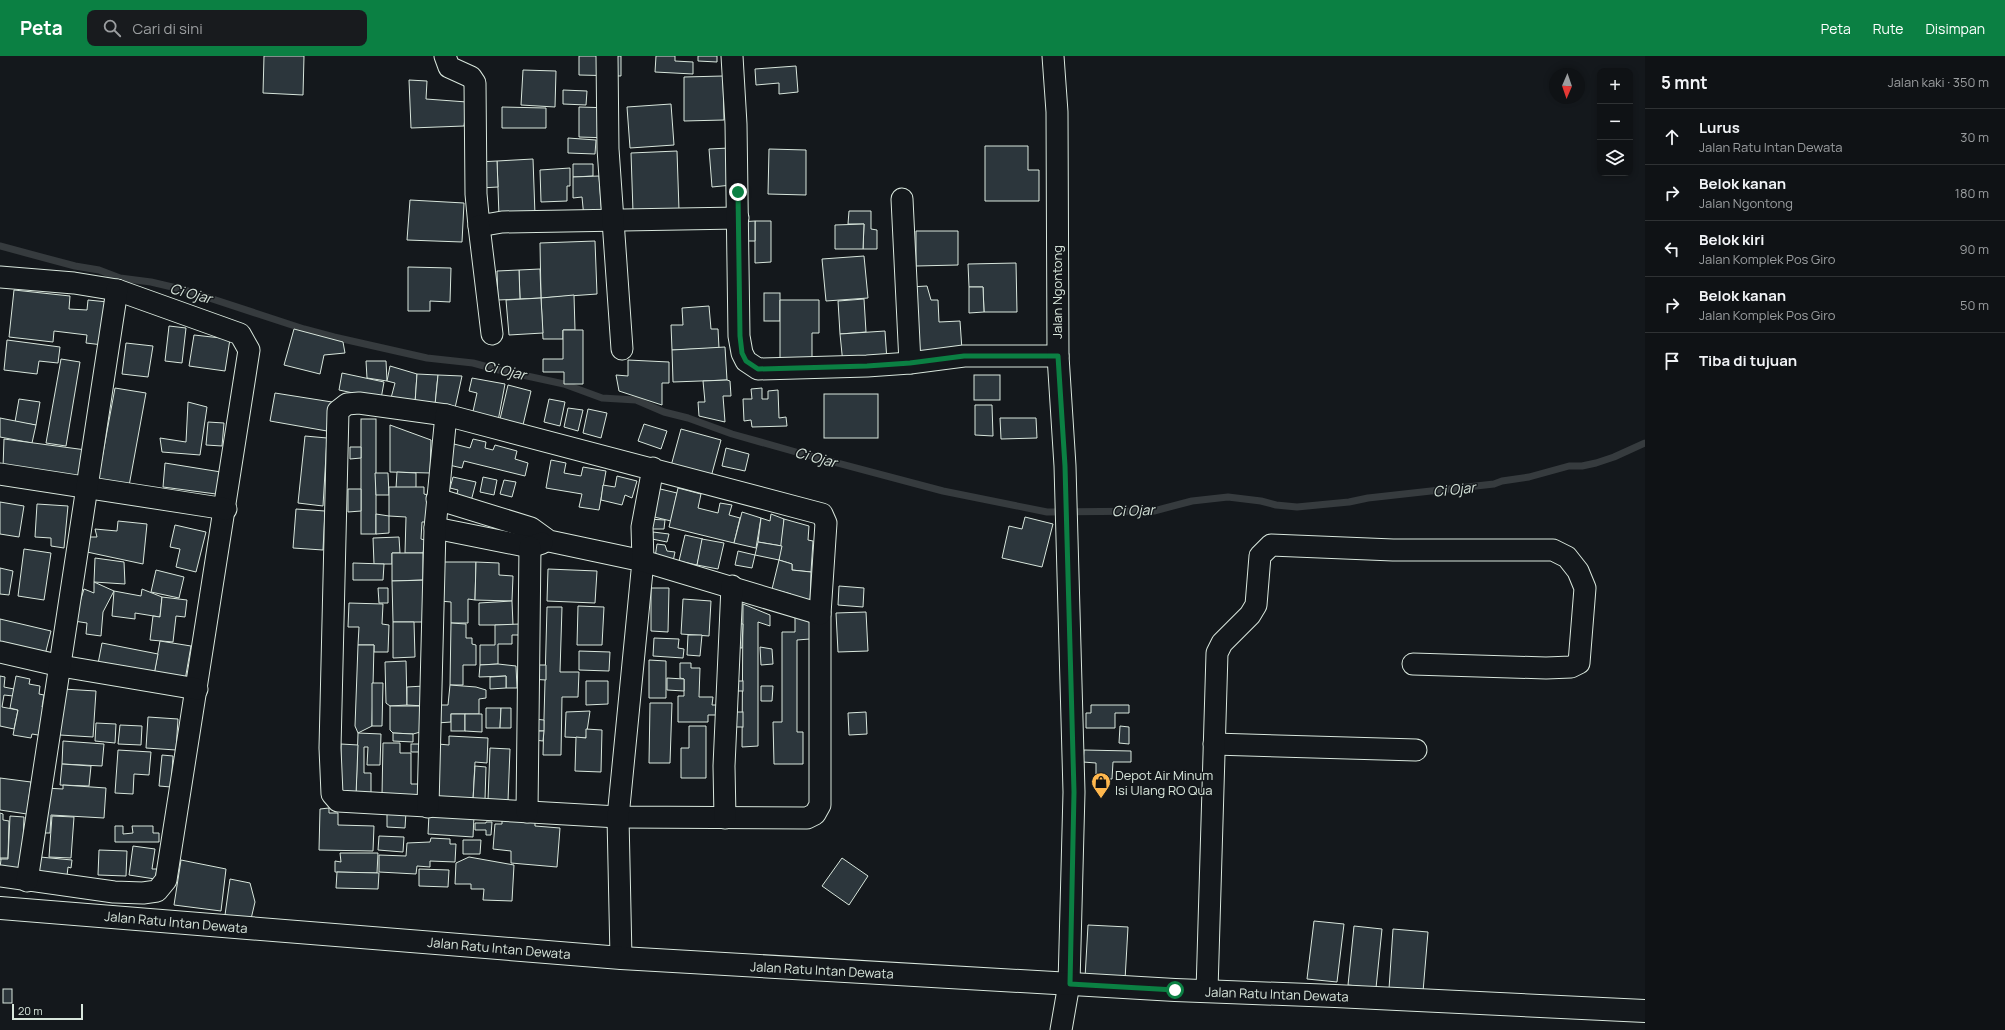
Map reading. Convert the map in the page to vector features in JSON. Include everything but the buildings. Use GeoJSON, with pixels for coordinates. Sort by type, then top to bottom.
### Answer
{"type":"FeatureCollection","features":[{"type":"Feature","properties":{"kind":"street"},"geometry":{"type":"LineString","coordinates":[[445,56],[449,67],[465,73],[471,77],[475,83],[476,194],[492,334]]}},
{"type":"Feature","properties":{"kind":"street"},"geometry":{"type":"LineString","coordinates":[[608,56],[608,149],[622,349]]}},
{"type":"Feature","properties":{"kind":"street"},"geometry":{"type":"LineString","coordinates":[[732,56],[736,124],[740,336],[742,353],[746,361],[752,367],[758,369],[782,370],[910,363],[964,356],[1058,356]]}},
{"type":"Feature","properties":{"kind":"street","name":"Jalan Ngontong"},"geometry":{"type":"LineString","coordinates":[[1053,56],[1057,112],[1058,356],[1065,466],[1065,521],[1074,792],[1070,984],[1062,1030]]}},
{"type":"Feature","properties":{"kind":"street"},"geometry":{"type":"LineString","coordinates":[[902,199],[910,363]]}},
{"type":"Feature","properties":{"kind":"street"},"geometry":{"type":"LineString","coordinates":[[479,226],[502,222],[738,218]]}},
{"type":"Feature","properties":{"kind":"street"},"geometry":{"type":"LineString","coordinates":[[0,277],[74,283],[117,290],[240,334],[246,342],[249,350],[226,509],[166,880],[157,891],[143,893],[114,892],[0,876]]}},
{"type":"Feature","properties":{"kind":"street"},"geometry":{"type":"LineString","coordinates":[[27,880],[61,666],[117,290]]}},
{"type":"Feature","properties":{"kind":"street"},"geometry":{"type":"LineString","coordinates":[[358,403],[446,415],[653,468],[822,514],[826,523],[820,614],[820,805],[815,814],[807,818],[618,817],[338,801],[332,794],[330,748],[338,411],[341,407],[348,404],[358,403]]}},
{"type":"Feature","properties":{"kind":"street"},"geometry":{"type":"LineString","coordinates":[[428,807],[437,499],[446,415]]}},
{"type":"Feature","properties":{"kind":"street"},"geometry":{"type":"LineString","coordinates":[[621,958],[618,817],[643,561],[642,527],[653,468]]}},
{"type":"Feature","properties":{"kind":"street"},"geometry":{"type":"LineString","coordinates":[[0,474],[226,509]]}},
{"type":"Feature","properties":{"kind":"street"},"geometry":{"type":"LineString","coordinates":[[437,499],[530,528],[549,540],[643,561],[732,586],[820,614]]}},
{"type":"Feature","properties":{"kind":"street"},"geometry":{"type":"LineString","coordinates":[[436,528],[530,547],[549,540]]}},
{"type":"Feature","properties":{"kind":"street"},"geometry":{"type":"LineString","coordinates":[[1207,991],[1216,653],[1222,643],[1250,615],[1256,605],[1260,556],[1271,545],[1393,550],[1554,550],[1567,557],[1578,571],[1585,588],[1579,663],[1571,667],[1546,668],[1413,664]]}},
{"type":"Feature","properties":{"kind":"street"},"geometry":{"type":"LineString","coordinates":[[527,812],[530,547]]}},
{"type":"Feature","properties":{"kind":"street"},"geometry":{"type":"LineString","coordinates":[[725,818],[724,766],[732,586]]}},
{"type":"Feature","properties":{"kind":"street"},"geometry":{"type":"LineString","coordinates":[[0,652],[61,666],[197,689]]}},
{"type":"Feature","properties":{"kind":"street"},"geometry":{"type":"LineString","coordinates":[[1214,744],[1416,750]]}},
{"type":"Feature","properties":{"kind":"street","name":"Jalan Ratu Intan Dewata"},"geometry":{"type":"LineString","coordinates":[[0,908],[621,958],[1070,984],[1645,1011]]}},
{"type":"Feature","properties":{"kind":"waterway","name":"Ci Ojar"},"geometry":{"type":"LineString","coordinates":[[0,246],[75,266],[99,270],[120,278],[151,282],[185,290],[304,329],[334,337],[427,358],[473,363],[564,384],[602,398],[636,400],[664,412],[688,418],[732,434],[796,452],[943,491],[1047,512],[1154,511],[1192,501],[1228,497],[1297,507],[1349,502],[1368,498],[1494,484],[1502,481],[1529,477],[1569,466],[1582,466],[1596,463],[1614,457],[1645,443]]}},
{"type":"Feature","properties":{"kind":"place","name":"Depot Air Minum Isi Ulang RO Qua"},"geometry":{"type":"Point","coordinates":[1101,799]}},
{"type":"Feature","properties":{"kind":"route"},"geometry":{"type":"LineString","coordinates":[[738,192],[740,336],[742,353],[746,361],[752,367],[758,369],[782,370],[910,363],[964,356],[1058,356],[1065,466],[1065,521],[1074,792],[1070,984],[1175,990]]}}]}
